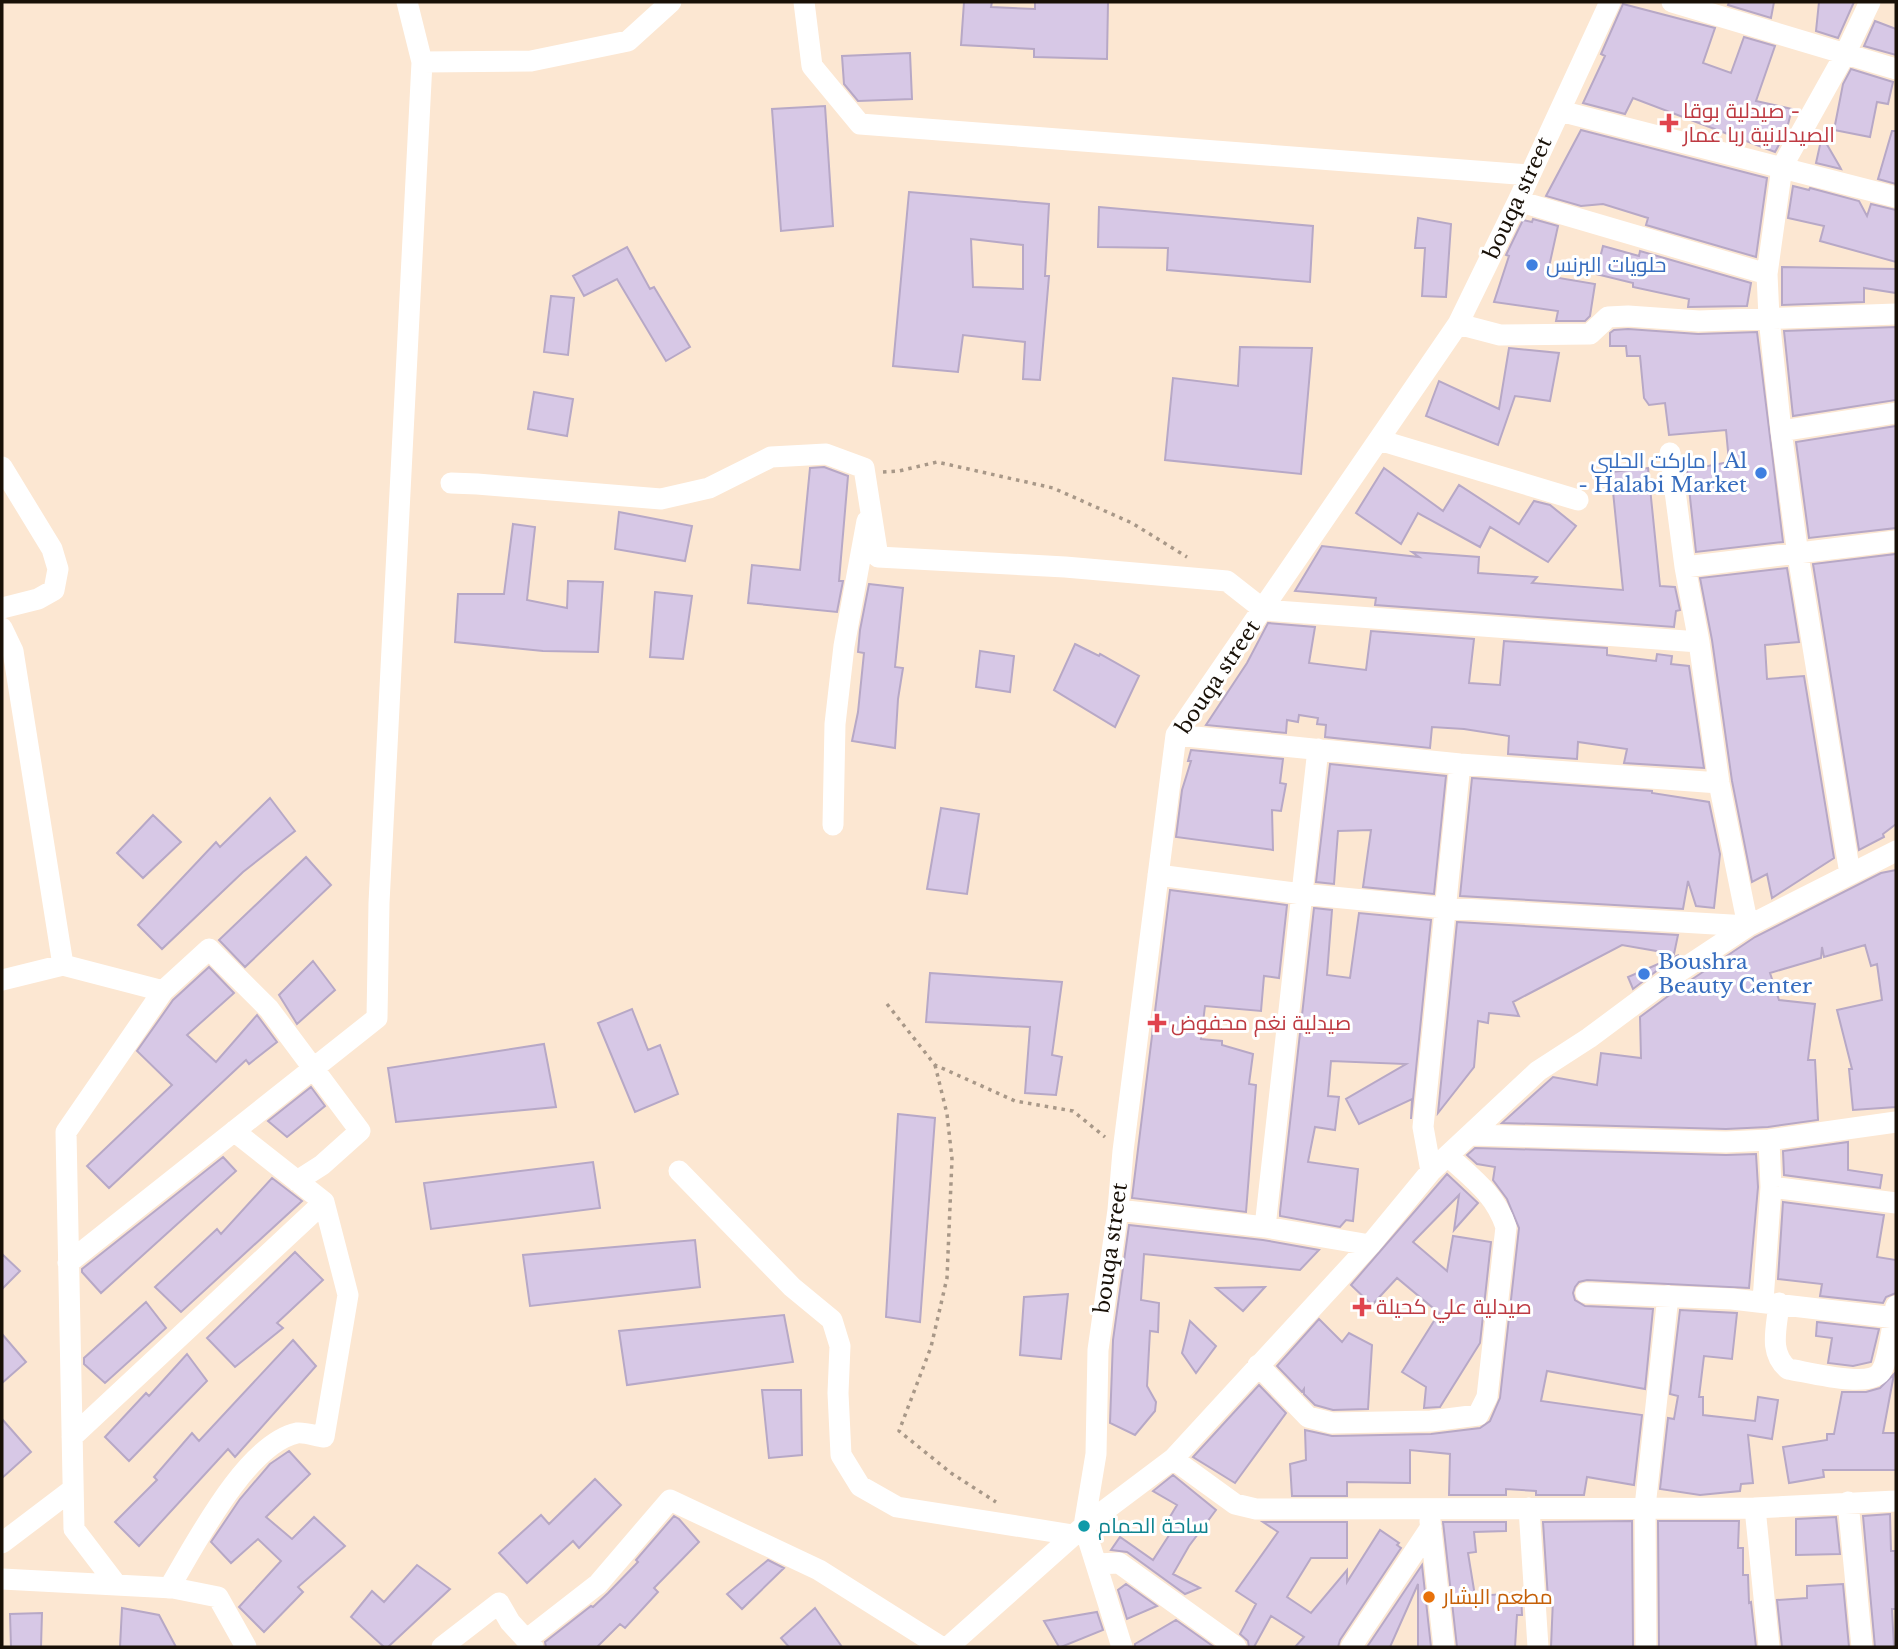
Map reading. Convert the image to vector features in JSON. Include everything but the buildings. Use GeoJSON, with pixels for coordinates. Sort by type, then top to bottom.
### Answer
{"type":"FeatureCollection","features":[{"type":"Feature","properties":{"kind":"street"},"geometry":{"type":"LineString","coordinates":[[68,1263],[377,1018],[379,902],[422,62],[407,2]]}},
{"type":"Feature","properties":{"kind":"street"},"geometry":{"type":"LineString","coordinates":[[422,62],[531,61],[628,41],[671,2]]}},
{"type":"Feature","properties":{"kind":"street"},"geometry":{"type":"LineString","coordinates":[[804,2],[812,66],[860,124],[1530,175]]}},
{"type":"Feature","properties":{"kind":"street","name":"bouqa street"},"geometry":{"type":"LineString","coordinates":[[1078,1530],[1096,1454],[1098,1350],[1118,1210],[1176,736],[1458,324],[1610,2]]}},
{"type":"Feature","properties":{"kind":"street"},"geometry":{"type":"LineString","coordinates":[[1672,2],[1896,69]]}},
{"type":"Feature","properties":{"kind":"street"},"geometry":{"type":"LineString","coordinates":[[1850,874],[1798,555],[1781,431],[1767,274],[1782,167],[1845,54],[1870,2]]}},
{"type":"Feature","properties":{"kind":"street"},"geometry":{"type":"LineString","coordinates":[[1560,111],[1896,197]]}},
{"type":"Feature","properties":{"kind":"street"},"geometry":{"type":"LineString","coordinates":[[1518,201],[1767,274]]}},
{"type":"Feature","properties":{"kind":"street"},"geometry":{"type":"LineString","coordinates":[[1458,324],[1500,335],[1591,334],[1608,317],[1699,321],[1896,314]]}},
{"type":"Feature","properties":{"kind":"street"},"geometry":{"type":"LineString","coordinates":[[1781,431],[1896,413]]}},
{"type":"Feature","properties":{"kind":"street"},"geometry":{"type":"LineString","coordinates":[[1379,440],[1578,500]]}},
{"type":"Feature","properties":{"kind":"street"},"geometry":{"type":"LineString","coordinates":[[1670,453],[1719,783],[1748,926]]}},
{"type":"Feature","properties":{"kind":"street"},"geometry":{"type":"LineString","coordinates":[[451,483],[661,499],[709,488],[771,457],[826,454],[864,468],[878,557],[1065,567],[1227,581],[1264,610],[1699,642]]}},
{"type":"Feature","properties":{"kind":"street"},"geometry":{"type":"LineString","coordinates":[[2,467],[52,549],[58,569],[54,590],[38,599],[2,608]]}},
{"type":"Feature","properties":{"kind":"street"},"geometry":{"type":"LineString","coordinates":[[833,825],[835,724],[844,646],[870,508]]}},
{"type":"Feature","properties":{"kind":"street"},"geometry":{"type":"LineString","coordinates":[[1685,567],[1896,541]]}},
{"type":"Feature","properties":{"kind":"street"},"geometry":{"type":"LineString","coordinates":[[2,628],[13,651],[63,965]]}},
{"type":"Feature","properties":{"kind":"street"},"geometry":{"type":"LineString","coordinates":[[1176,736],[1460,764],[1719,783]]}},
{"type":"Feature","properties":{"kind":"street"},"geometry":{"type":"LineString","coordinates":[[1265,1227],[1318,749]]}},
{"type":"Feature","properties":{"kind":"street"},"geometry":{"type":"LineString","coordinates":[[1431,1171],[1423,1128],[1460,764]]}},
{"type":"Feature","properties":{"kind":"street"},"geometry":{"type":"LineString","coordinates":[[948,1647],[1078,1530],[1172,1460],[1370,1245],[1431,1171],[1538,1071],[1748,926],[1896,851]]}},
{"type":"Feature","properties":{"kind":"street"},"geometry":{"type":"LineString","coordinates":[[1158,874],[1302,894],[1445,908],[1748,926]]}},
{"type":"Feature","properties":{"kind":"street"},"geometry":{"type":"LineString","coordinates":[[116,1584],[74,1529],[66,1132],[163,991],[209,949],[269,1009],[360,1131],[322,1165],[297,1181]]}},
{"type":"Feature","properties":{"kind":"street"},"geometry":{"type":"LineString","coordinates":[[2,980],[63,965],[163,991]]}},
{"type":"Feature","properties":{"kind":"street"},"geometry":{"type":"LineString","coordinates":[[1471,1135],[1726,1142],[1769,1140],[1896,1122]]}},
{"type":"Feature","properties":{"kind":"street"},"geometry":{"type":"LineString","coordinates":[[169,1588],[229,1490],[272,1444],[299,1433],[324,1437],[348,1294],[324,1202],[234,1131]]}},
{"type":"Feature","properties":{"kind":"street"},"geometry":{"type":"LineString","coordinates":[[1586,1293],[1771,1302],[1896,1313],[1882,1371],[1873,1378],[1860,1381],[1788,1369],[1775,1353],[1771,1302],[1769,1140]]}},
{"type":"Feature","properties":{"kind":"street"},"geometry":{"type":"LineString","coordinates":[[1258,1365],[1308,1417],[1317,1420],[1332,1423],[1431,1421],[1478,1415],[1487,1397],[1506,1227],[1492,1196],[1448,1156]]}},
{"type":"Feature","properties":{"kind":"street"},"geometry":{"type":"LineString","coordinates":[[679,1171],[792,1287],[832,1320],[840,1346],[838,1393],[841,1455],[860,1486],[897,1507],[1031,1528],[1078,1530]]}},
{"type":"Feature","properties":{"kind":"street"},"geometry":{"type":"LineString","coordinates":[[1771,1186],[1896,1203]]}},
{"type":"Feature","properties":{"kind":"street"},"geometry":{"type":"LineString","coordinates":[[72,1437],[324,1202]]}},
{"type":"Feature","properties":{"kind":"street"},"geometry":{"type":"LineString","coordinates":[[1118,1210],[1265,1227],[1370,1245]]}},
{"type":"Feature","properties":{"kind":"street"},"geometry":{"type":"LineString","coordinates":[[1646,1647],[1645,1507],[1668,1296]]}},
{"type":"Feature","properties":{"kind":"street"},"geometry":{"type":"LineString","coordinates":[[1172,1460],[1235,1504],[1256,1509],[1429,1518],[1529,1508],[1755,1508],[1896,1501]]}},
{"type":"Feature","properties":{"kind":"street"},"geometry":{"type":"LineString","coordinates":[[2,1543],[73,1489]]}},
{"type":"Feature","properties":{"kind":"street"},"geometry":{"type":"LineString","coordinates":[[442,1647],[499,1603],[510,1622],[529,1644],[598,1584],[670,1500],[819,1570],[941,1647]]}},
{"type":"Feature","properties":{"kind":"street"},"geometry":{"type":"LineString","coordinates":[[1848,1502],[1862,1647]]}},
{"type":"Feature","properties":{"kind":"street"},"geometry":{"type":"LineString","coordinates":[[1529,1508],[1538,1647]]}},
{"type":"Feature","properties":{"kind":"street"},"geometry":{"type":"LineString","coordinates":[[1755,1508],[1769,1647]]}},
{"type":"Feature","properties":{"kind":"street"},"geometry":{"type":"LineString","coordinates":[[1350,1647],[1400,1575],[1429,1518]]}},
{"type":"Feature","properties":{"kind":"street"},"geometry":{"type":"LineString","coordinates":[[1429,1518],[1444,1647]]}},
{"type":"Feature","properties":{"kind":"street"},"geometry":{"type":"LineString","coordinates":[[1078,1530],[1096,1564],[1122,1647]]}},
{"type":"Feature","properties":{"kind":"street"},"geometry":{"type":"LineString","coordinates":[[1096,1564],[1119,1563],[1236,1647]]}},
{"type":"Feature","properties":{"kind":"street"},"geometry":{"type":"LineString","coordinates":[[2,1578],[169,1588],[218,1597],[246,1647]]}},
{"type":"Feature","properties":{"kind":"path"},"geometry":{"type":"LineString","coordinates":[[864,473],[899,471],[937,462],[1053,488],[1132,523],[1192,560]]}},
{"type":"Feature","properties":{"kind":"path"},"geometry":{"type":"LineString","coordinates":[[887,1004],[935,1065],[947,1114],[952,1159],[947,1279],[931,1347],[899,1431],[951,1473],[1018,1516],[1031,1528]]}},
{"type":"Feature","properties":{"kind":"path"},"geometry":{"type":"LineString","coordinates":[[935,1065],[1015,1101],[1073,1111],[1124,1151]]}},
{"type":"Feature","properties":{"kind":"place","name":"صيدلية بوقا - الصيدلانية ربا عمار"},"geometry":{"type":"Point","coordinates":[1669,123]}},
{"type":"Feature","properties":{"kind":"place","name":"حلويات البرنس"},"geometry":{"type":"Point","coordinates":[1532,265]}},
{"type":"Feature","properties":{"kind":"place","name":"ماركت الحلبي | Al - Halabi Market"},"geometry":{"type":"Point","coordinates":[1761,473]}},
{"type":"Feature","properties":{"kind":"place","name":"Boushra Beauty Center"},"geometry":{"type":"Point","coordinates":[1644,974]}},
{"type":"Feature","properties":{"kind":"place","name":"صيدلية نغم محفوض"},"geometry":{"type":"Point","coordinates":[1157,1023]}},
{"type":"Feature","properties":{"kind":"place","name":"صيدلية علي كحيلة"},"geometry":{"type":"Point","coordinates":[1362,1307]}},
{"type":"Feature","properties":{"kind":"place","name":"ساحة الحمام"},"geometry":{"type":"Point","coordinates":[1084,1526]}},
{"type":"Feature","properties":{"kind":"place","name":"مطعم البشار"},"geometry":{"type":"Point","coordinates":[1429,1597]}}]}
